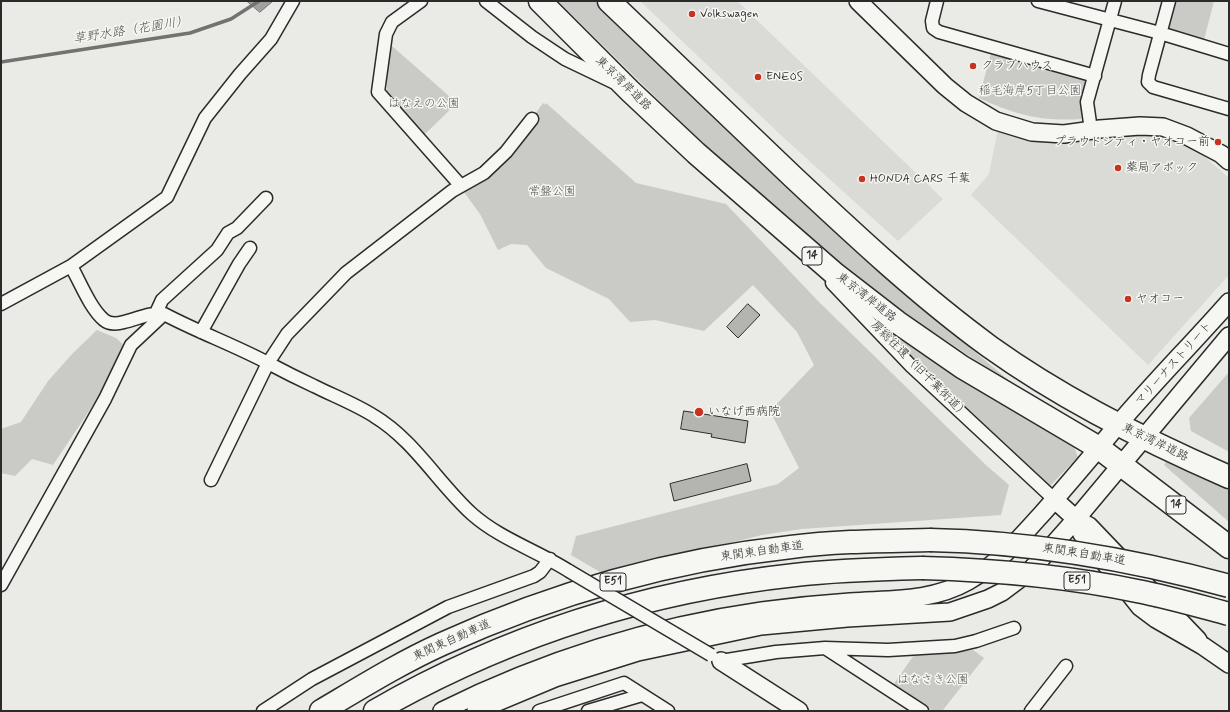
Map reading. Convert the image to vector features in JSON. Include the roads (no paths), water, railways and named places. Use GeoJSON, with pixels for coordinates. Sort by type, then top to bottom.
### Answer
{"type":"FeatureCollection","features":[{"type":"Feature","properties":{"kind":"highway","name":"東京湾岸道路"},"geometry":{"type":"LineString","coordinates":[[540,1],[630,91],[770,220],[834,274],[918,338],[962,367],[1099,448],[1229,547]]}},
{"type":"Feature","properties":{"kind":"highway","name":"東京湾岸道路"},"geometry":{"type":"LineString","coordinates":[[609,1],[904,280],[946,314],[1011,361],[1090,410],[1184,458],[1229,478]]}},
{"type":"Feature","properties":{"kind":"highway","name":"東関東自動車道"},"geometry":{"type":"LineString","coordinates":[[321,711],[394,668],[441,645],[538,605],[625,579],[690,563],[791,547],[839,543],[930,540],[1025,546],[1090,555],[1172,572],[1229,586]]}},
{"type":"Feature","properties":{"kind":"highway","name":"E51"},"geometry":{"type":"LineString","coordinates":[[375,711],[453,669],[503,648],[598,615],[647,602],[746,582],[794,575],[922,568],[1015,573],[1138,591],[1229,614]]}},
{"type":"Feature","properties":{"kind":"street"},"geometry":{"type":"LineString","coordinates":[[1,304],[71,266],[168,197],[205,118],[240,74],[271,39],[293,1]]}},
{"type":"Feature","properties":{"kind":"street"},"geometry":{"type":"LineString","coordinates":[[421,1],[392,22],[386,34],[378,92],[461,186]]}},
{"type":"Feature","properties":{"kind":"street"},"geometry":{"type":"LineString","coordinates":[[486,1],[532,37],[566,59],[630,91]]}},
{"type":"Feature","properties":{"kind":"street"},"geometry":{"type":"LineString","coordinates":[[859,1],[945,86],[966,103],[996,121],[1032,132],[1064,134],[1140,126],[1163,127],[1187,136],[1220,154],[1229,162]]}},
{"type":"Feature","properties":{"kind":"street"},"geometry":{"type":"LineString","coordinates":[[937,1],[932,21],[933,28],[939,32],[1095,76]]}},
{"type":"Feature","properties":{"kind":"street"},"geometry":{"type":"LineString","coordinates":[[1038,1],[1229,54]]}},
{"type":"Feature","properties":{"kind":"street"},"geometry":{"type":"LineString","coordinates":[[1091,130],[1087,102],[1115,1]]}},
{"type":"Feature","properties":{"kind":"street"},"geometry":{"type":"LineString","coordinates":[[1169,1],[1148,82],[1153,87],[1229,109]]}},
{"type":"Feature","properties":{"kind":"street"},"geometry":{"type":"LineString","coordinates":[[211,480],[268,363],[287,334],[346,272],[452,191],[484,173],[506,152],[532,119]]}},
{"type":"Feature","properties":{"kind":"street"},"geometry":{"type":"LineString","coordinates":[[1,585],[104,399],[131,344],[160,314],[162,300],[216,250],[228,233],[237,228],[266,198]]}},
{"type":"Feature","properties":{"kind":"street","name":"房総往還（旧千葉街道）"},"geometry":{"type":"LineString","coordinates":[[770,220],[911,366],[1055,500]]}},
{"type":"Feature","properties":{"kind":"street"},"geometry":{"type":"LineString","coordinates":[[201,332],[239,264],[250,248]]}},
{"type":"Feature","properties":{"kind":"street"},"geometry":{"type":"LineString","coordinates":[[71,266],[96,310],[104,320],[113,324],[160,314],[268,363],[379,419],[393,429],[413,448],[459,502],[484,523],[516,542],[550,559],[716,658],[799,711]]}},
{"type":"Feature","properties":{"kind":"street","name":"マリーナストリート"},"geometry":{"type":"LineString","coordinates":[[442,711],[478,693],[548,664],[629,638],[670,628],[759,611],[806,605],[917,598],[943,592],[967,582],[1002,557],[1055,500],[1118,425],[1229,302]]}},
{"type":"Feature","properties":{"kind":"street","name":"マリーナストリート"},"geometry":{"type":"LineString","coordinates":[[476,711],[524,689],[597,664],[638,652],[708,637],[781,624],[847,618],[938,614],[962,609],[988,599],[1030,571],[1076,520],[1122,465],[1143,437],[1229,336]]}},
{"type":"Feature","properties":{"kind":"street"},"geometry":{"type":"LineString","coordinates":[[1055,500],[1076,520],[1089,526],[1184,623],[1203,646],[1229,664]]}},
{"type":"Feature","properties":{"kind":"street"},"geometry":{"type":"LineString","coordinates":[[263,711],[312,679],[448,607],[534,576],[540,572],[550,559]]}},
{"type":"Feature","properties":{"kind":"street"},"geometry":{"type":"LineString","coordinates":[[716,658],[825,648],[933,649],[976,641],[1014,628]]}},
{"type":"Feature","properties":{"kind":"street"},"geometry":{"type":"LineString","coordinates":[[825,648],[922,711]]}},
{"type":"Feature","properties":{"kind":"street"},"geometry":{"type":"LineString","coordinates":[[1031,711],[1066,666]]}},
{"type":"Feature","properties":{"kind":"street"},"geometry":{"type":"LineString","coordinates":[[546,710],[624,683],[668,711]]}},
{"type":"Feature","properties":{"kind":"street"},"geometry":{"type":"LineString","coordinates":[[588,711],[642,695]]}},
{"type":"Feature","properties":{"kind":"waterway","name":"草野水路（花園川）"},"geometry":{"type":"LineString","coordinates":[[1,62],[190,33],[231,19],[259,1]]}},
{"type":"Feature","properties":{"kind":"place","name":"Volkswagen"},"geometry":{"type":"Point","coordinates":[692,14]}},
{"type":"Feature","properties":{"kind":"place","name":"クラブハウス"},"geometry":{"type":"Point","coordinates":[973,66]}},
{"type":"Feature","properties":{"kind":"place","name":"ENEOS"},"geometry":{"type":"Point","coordinates":[758,77]}},
{"type":"Feature","properties":{"kind":"place","name":"プラウドシティ・ヤオコー前"},"geometry":{"type":"Point","coordinates":[1218,142]}},
{"type":"Feature","properties":{"kind":"place","name":"薬局アポック"},"geometry":{"type":"Point","coordinates":[1118,168]}},
{"type":"Feature","properties":{"kind":"place","name":"HONDA CARS 千葉"},"geometry":{"type":"Point","coordinates":[862,179]}},
{"type":"Feature","properties":{"kind":"place","name":"ヤオコー"},"geometry":{"type":"Point","coordinates":[1128,299]}},
{"type":"Feature","properties":{"kind":"place","name":"いなげ西病院"},"geometry":{"type":"Point","coordinates":[699,412]}},
{"type":"Feature","properties":{"kind":"park label","name":"稲毛海岸5丁目公園"},"geometry":{"type":"Point","coordinates":[1030,91]}},
{"type":"Feature","properties":{"kind":"park label","name":"はなえの公園"},"geometry":{"type":"Point","coordinates":[424,104]}},
{"type":"Feature","properties":{"kind":"park label","name":"常盤公園"},"geometry":{"type":"Point","coordinates":[552,192]}},
{"type":"Feature","properties":{"kind":"park label","name":"はなさき公園"},"geometry":{"type":"Point","coordinates":[933,680]}}]}
